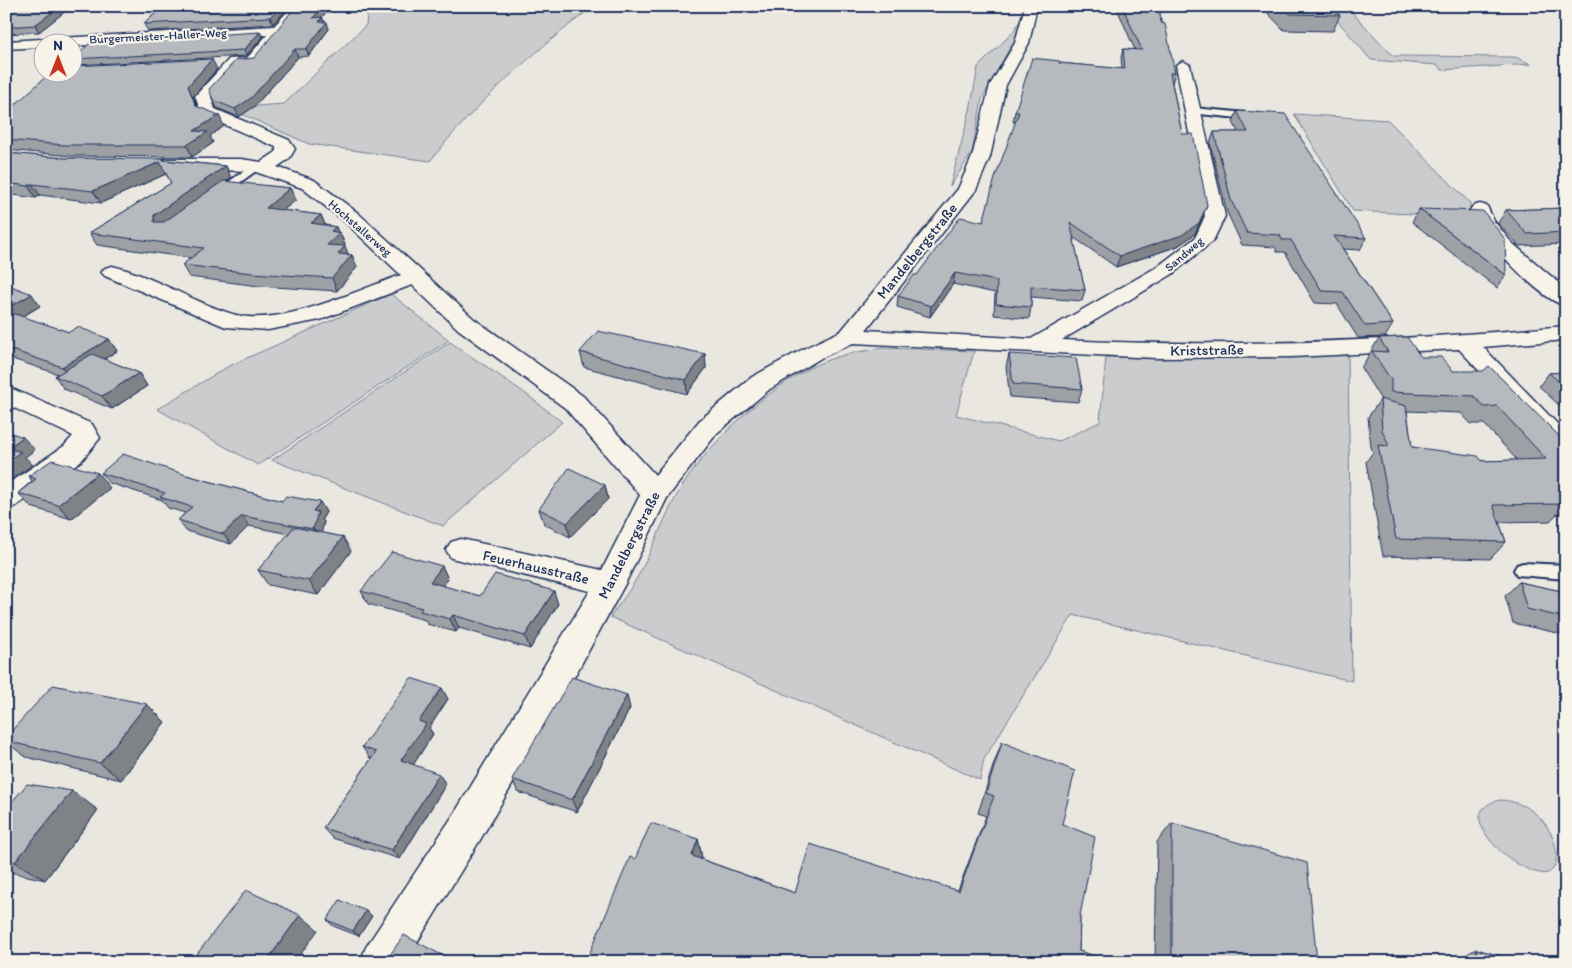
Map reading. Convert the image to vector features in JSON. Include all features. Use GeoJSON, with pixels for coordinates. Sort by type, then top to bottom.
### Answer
{"type":"FeatureCollection","features":[{"type":"Feature","properties":{"kind":"street"},"geometry":{"type":"LineString","coordinates":[[214,64],[251,62],[297,8],[289,6]]}},
{"type":"Feature","properties":{"kind":"street","name":"Mandelbergstraße"},"geometry":{"type":"LineString","coordinates":[[381,962],[467,827],[610,584],[655,493],[708,427],[761,382],[813,352],[849,336],[967,190],[981,157],[998,85],[1022,43],[1031,6]]}},
{"type":"Feature","properties":{"kind":"street","name":"Bürgermeister-Haller-Weg"},"geometry":{"type":"LineString","coordinates":[[6,45],[279,30]]}},
{"type":"Feature","properties":{"kind":"street"},"geometry":{"type":"LineString","coordinates":[[234,62],[203,96],[204,104],[208,112],[283,144],[286,150],[283,155],[254,166]]}},
{"type":"Feature","properties":{"kind":"street","name":"Sandweg"},"geometry":{"type":"LineString","coordinates":[[1036,346],[1164,272],[1203,241],[1215,216],[1183,65]]}},
{"type":"Feature","properties":{"kind":"street"},"geometry":{"type":"LineString","coordinates":[[254,166],[268,139]]}},
{"type":"Feature","properties":{"kind":"street","name":"Hochstallerweg"},"geometry":{"type":"LineString","coordinates":[[142,164],[254,166],[308,184],[351,217],[470,328],[574,402],[655,493]]}},
{"type":"Feature","properties":{"kind":"street"},"geometry":{"type":"LineString","coordinates":[[1480,210],[1482,219],[1514,256],[1566,300]]}},
{"type":"Feature","properties":{"kind":"street"},"geometry":{"type":"LineString","coordinates":[[112,272],[234,322],[268,323],[312,315],[414,277]]}},
{"type":"Feature","properties":{"kind":"street","name":"Kriststraße"},"geometry":{"type":"LineString","coordinates":[[849,336],[1036,346],[1200,351],[1466,343],[1566,333]]}},
{"type":"Feature","properties":{"kind":"street"},"geometry":{"type":"LineString","coordinates":[[1466,343],[1566,449]]}},
{"type":"Feature","properties":{"kind":"street"},"geometry":{"type":"LineString","coordinates":[[6,394],[83,430],[87,438],[73,453],[6,500]]}},
{"type":"Feature","properties":{"kind":"street","name":"Feuerhausstraße"},"geometry":{"type":"LineString","coordinates":[[461,550],[610,584]]}},
{"type":"Feature","properties":{"kind":"lane"},"geometry":{"type":"LineString","coordinates":[[1193,111],[1266,117]]}},
{"type":"Feature","properties":{"kind":"lane"},"geometry":{"type":"LineString","coordinates":[[204,204],[254,166]]}},
{"type":"Feature","properties":{"kind":"lane"},"geometry":{"type":"LineString","coordinates":[[1523,570],[1566,572]]}},
{"type":"Feature","properties":{"kind":"shaded area"},"geometry":{"type":"Polygon","coordinates":[[[368,6],[594,6],[507,78],[467,118],[430,161],[309,144],[228,108],[284,104],[366,25],[368,6]]]}},
{"type":"Feature","properties":{"kind":"shaded area"},"geometry":{"type":"Polygon","coordinates":[[[1325,6],[1346,6],[1393,56],[1515,57],[1531,64],[1442,70],[1437,65],[1371,60],[1325,6]]]}},
{"type":"Feature","properties":{"kind":"shaded area"},"geometry":{"type":"Polygon","coordinates":[[[1024,15],[1014,40],[982,99],[972,153],[950,186],[970,110],[978,67],[1012,33],[1024,15]]]}},
{"type":"Feature","properties":{"kind":"shaded area"},"geometry":{"type":"Polygon","coordinates":[[[1294,114],[1388,120],[1470,203],[1470,217],[1353,211],[1294,114]]]}},
{"type":"Feature","properties":{"kind":"shaded area"},"geometry":{"type":"Polygon","coordinates":[[[391,294],[449,340],[258,465],[157,409],[229,366],[391,294]]]}},
{"type":"Feature","properties":{"kind":"shaded area"},"geometry":{"type":"Polygon","coordinates":[[[450,342],[522,391],[562,422],[443,526],[272,460],[450,342]]]}},
{"type":"Feature","properties":{"kind":"shaded area"},"geometry":{"type":"Polygon","coordinates":[[[883,348],[974,351],[956,415],[1059,441],[1100,422],[1106,357],[1348,353],[1352,681],[1073,615],[984,759],[980,780],[610,617],[638,576],[683,485],[711,448],[728,430],[767,396],[787,381],[808,369],[828,360],[855,352],[883,348]]]}},
{"type":"Feature","properties":{"kind":"shaded area"},"geometry":{"type":"Polygon","coordinates":[[[1500,800],[1521,805],[1536,814],[1548,828],[1557,856],[1554,867],[1547,873],[1524,868],[1511,860],[1488,838],[1482,826],[1480,815],[1486,806],[1500,800]]]}},
{"type":"Feature","properties":{"kind":"building"},"geometry":{"type":"Polygon","coordinates":[[[6,6],[61,6],[35,25],[6,27],[6,6]]]}},
{"type":"Feature","properties":{"kind":"building"},"geometry":{"type":"Polygon","coordinates":[[[163,6],[281,6],[270,17],[144,24],[163,6]]]}},
{"type":"Feature","properties":{"kind":"building"},"geometry":{"type":"Polygon","coordinates":[[[296,6],[323,6],[313,18],[322,17],[319,22],[327,22],[306,49],[295,49],[251,98],[235,109],[213,100],[209,89],[236,60],[254,58],[296,6]]]}},
{"type":"Feature","properties":{"kind":"building"},"geometry":{"type":"Polygon","coordinates":[[[1122,6],[1159,6],[1161,23],[1165,24],[1175,73],[1170,73],[1182,134],[1193,134],[1207,205],[1199,223],[1182,235],[1120,256],[1070,222],[1085,290],[1031,286],[1031,307],[996,304],[997,281],[955,273],[931,306],[898,296],[914,275],[917,275],[960,217],[983,222],[995,178],[1019,112],[1015,112],[1032,58],[1060,61],[1059,63],[1125,69],[1123,49],[1142,50],[1122,6]]]}},
{"type":"Feature","properties":{"kind":"building"},"geometry":{"type":"Polygon","coordinates":[[[1282,6],[1330,6],[1340,15],[1290,14],[1282,6]]]}},
{"type":"Feature","properties":{"kind":"building"},"geometry":{"type":"Polygon","coordinates":[[[260,32],[244,50],[82,59],[82,50],[91,42],[260,32]]]}},
{"type":"Feature","properties":{"kind":"building"},"geometry":{"type":"Polygon","coordinates":[[[212,59],[188,86],[196,106],[219,115],[194,131],[208,132],[187,145],[65,145],[6,140],[6,113],[40,82],[82,82],[82,66],[212,59]]]}},
{"type":"Feature","properties":{"kind":"building"},"geometry":{"type":"Polygon","coordinates":[[[1237,111],[1285,114],[1366,238],[1334,236],[1393,324],[1365,326],[1343,292],[1322,291],[1291,240],[1282,240],[1280,235],[1247,233],[1231,200],[1214,132],[1248,132],[1237,111]]]}},
{"type":"Feature","properties":{"kind":"building"},"geometry":{"type":"Polygon","coordinates":[[[6,153],[65,158],[165,159],[163,160],[226,166],[154,215],[154,222],[164,222],[223,181],[290,188],[266,208],[321,215],[311,223],[336,227],[331,231],[340,233],[327,245],[345,246],[338,254],[352,255],[332,278],[252,273],[182,265],[204,248],[89,233],[171,183],[160,162],[93,191],[6,183],[6,153]]]}},
{"type":"Feature","properties":{"kind":"building"},"geometry":{"type":"Polygon","coordinates":[[[1566,208],[1566,232],[1527,234],[1506,210],[1566,208]]]}},
{"type":"Feature","properties":{"kind":"building"},"geometry":{"type":"Polygon","coordinates":[[[1419,209],[1483,211],[1505,239],[1506,275],[1419,209]]]}},
{"type":"Feature","properties":{"kind":"building"},"geometry":{"type":"Polygon","coordinates":[[[6,284],[32,294],[6,309],[6,284]]]}},
{"type":"Feature","properties":{"kind":"building"},"geometry":{"type":"Polygon","coordinates":[[[6,311],[69,332],[78,327],[109,339],[62,367],[6,348],[6,311]]]}},
{"type":"Feature","properties":{"kind":"building"},"geometry":{"type":"Polygon","coordinates":[[[598,331],[705,354],[686,380],[580,352],[598,331]]]}},
{"type":"Feature","properties":{"kind":"building"},"geometry":{"type":"Polygon","coordinates":[[[1407,337],[1421,357],[1441,357],[1453,371],[1483,371],[1489,366],[1566,443],[1566,497],[1561,498],[1566,504],[1493,505],[1506,542],[1396,539],[1378,445],[1389,446],[1382,430],[1380,399],[1406,406],[1412,447],[1478,456],[1482,461],[1546,459],[1497,406],[1484,407],[1474,396],[1391,392],[1391,380],[1372,351],[1388,352],[1379,338],[1407,337]]]}},
{"type":"Feature","properties":{"kind":"building"},"geometry":{"type":"Polygon","coordinates":[[[92,354],[139,373],[102,396],[55,376],[92,354]]]}},
{"type":"Feature","properties":{"kind":"building"},"geometry":{"type":"Polygon","coordinates":[[[1009,354],[1076,358],[1082,389],[1013,384],[1009,354]]]}},
{"type":"Feature","properties":{"kind":"building"},"geometry":{"type":"Polygon","coordinates":[[[1566,372],[1566,388],[1549,373],[1566,372]]]}},
{"type":"Feature","properties":{"kind":"building"},"geometry":{"type":"Polygon","coordinates":[[[6,431],[23,437],[8,448],[21,452],[6,461],[6,431]]]}},
{"type":"Feature","properties":{"kind":"building"},"geometry":{"type":"Polygon","coordinates":[[[123,454],[186,475],[282,501],[286,496],[320,502],[313,511],[318,512],[313,529],[242,516],[223,534],[178,520],[192,507],[160,497],[165,493],[101,473],[123,454]]]}},
{"type":"Feature","properties":{"kind":"building"},"geometry":{"type":"Polygon","coordinates":[[[52,460],[98,473],[58,505],[18,493],[36,479],[28,476],[52,460]]]}},
{"type":"Feature","properties":{"kind":"building"},"geometry":{"type":"Polygon","coordinates":[[[569,468],[605,485],[567,523],[539,509],[569,468]]]}},
{"type":"Feature","properties":{"kind":"building"},"geometry":{"type":"Polygon","coordinates":[[[294,527],[343,537],[309,581],[258,570],[294,527]]]}},
{"type":"Feature","properties":{"kind":"building"},"geometry":{"type":"Polygon","coordinates":[[[392,552],[442,566],[430,582],[480,596],[495,574],[554,591],[525,636],[453,615],[450,619],[420,611],[422,608],[361,591],[392,552]]]}},
{"type":"Feature","properties":{"kind":"building"},"geometry":{"type":"Polygon","coordinates":[[[1519,582],[1566,592],[1566,618],[1527,609],[1519,582]]]}},
{"type":"Feature","properties":{"kind":"building"},"geometry":{"type":"Polygon","coordinates":[[[572,677],[627,695],[572,800],[512,779],[572,677]]]}},
{"type":"Feature","properties":{"kind":"building"},"geometry":{"type":"Polygon","coordinates":[[[411,678],[442,688],[419,721],[426,724],[401,760],[439,774],[392,850],[323,828],[376,752],[362,747],[411,678]]]}},
{"type":"Feature","properties":{"kind":"building"},"geometry":{"type":"Polygon","coordinates":[[[53,685],[147,704],[100,763],[6,741],[6,737],[53,685]]]}},
{"type":"Feature","properties":{"kind":"building"},"geometry":{"type":"Polygon","coordinates":[[[1002,742],[1075,771],[1062,824],[1095,837],[1080,916],[1079,951],[1112,962],[586,962],[630,857],[635,859],[651,823],[698,839],[692,856],[795,893],[810,844],[959,891],[994,796],[986,793],[1002,742]]]}},
{"type":"Feature","properties":{"kind":"building"},"geometry":{"type":"Polygon","coordinates":[[[27,784],[72,791],[15,862],[6,860],[6,809],[27,784]]]}},
{"type":"Feature","properties":{"kind":"building"},"geometry":{"type":"Polygon","coordinates":[[[1172,823],[1307,863],[1317,962],[1172,962],[1172,823]]]}},
{"type":"Feature","properties":{"kind":"building"},"geometry":{"type":"Polygon","coordinates":[[[246,890],[300,915],[266,962],[191,962],[246,890]]]}},
{"type":"Feature","properties":{"kind":"building"},"geometry":{"type":"Polygon","coordinates":[[[340,900],[366,911],[353,931],[327,920],[340,900]]]}},
{"type":"Feature","properties":{"kind":"building"},"geometry":{"type":"Polygon","coordinates":[[[404,935],[449,959],[447,962],[385,962],[404,935]]]}},
{"type":"Feature","properties":{"kind":"building"},"geometry":{"type":"Polygon","coordinates":[[[1476,949],[1522,962],[1479,962],[1476,949]]]}}]}
